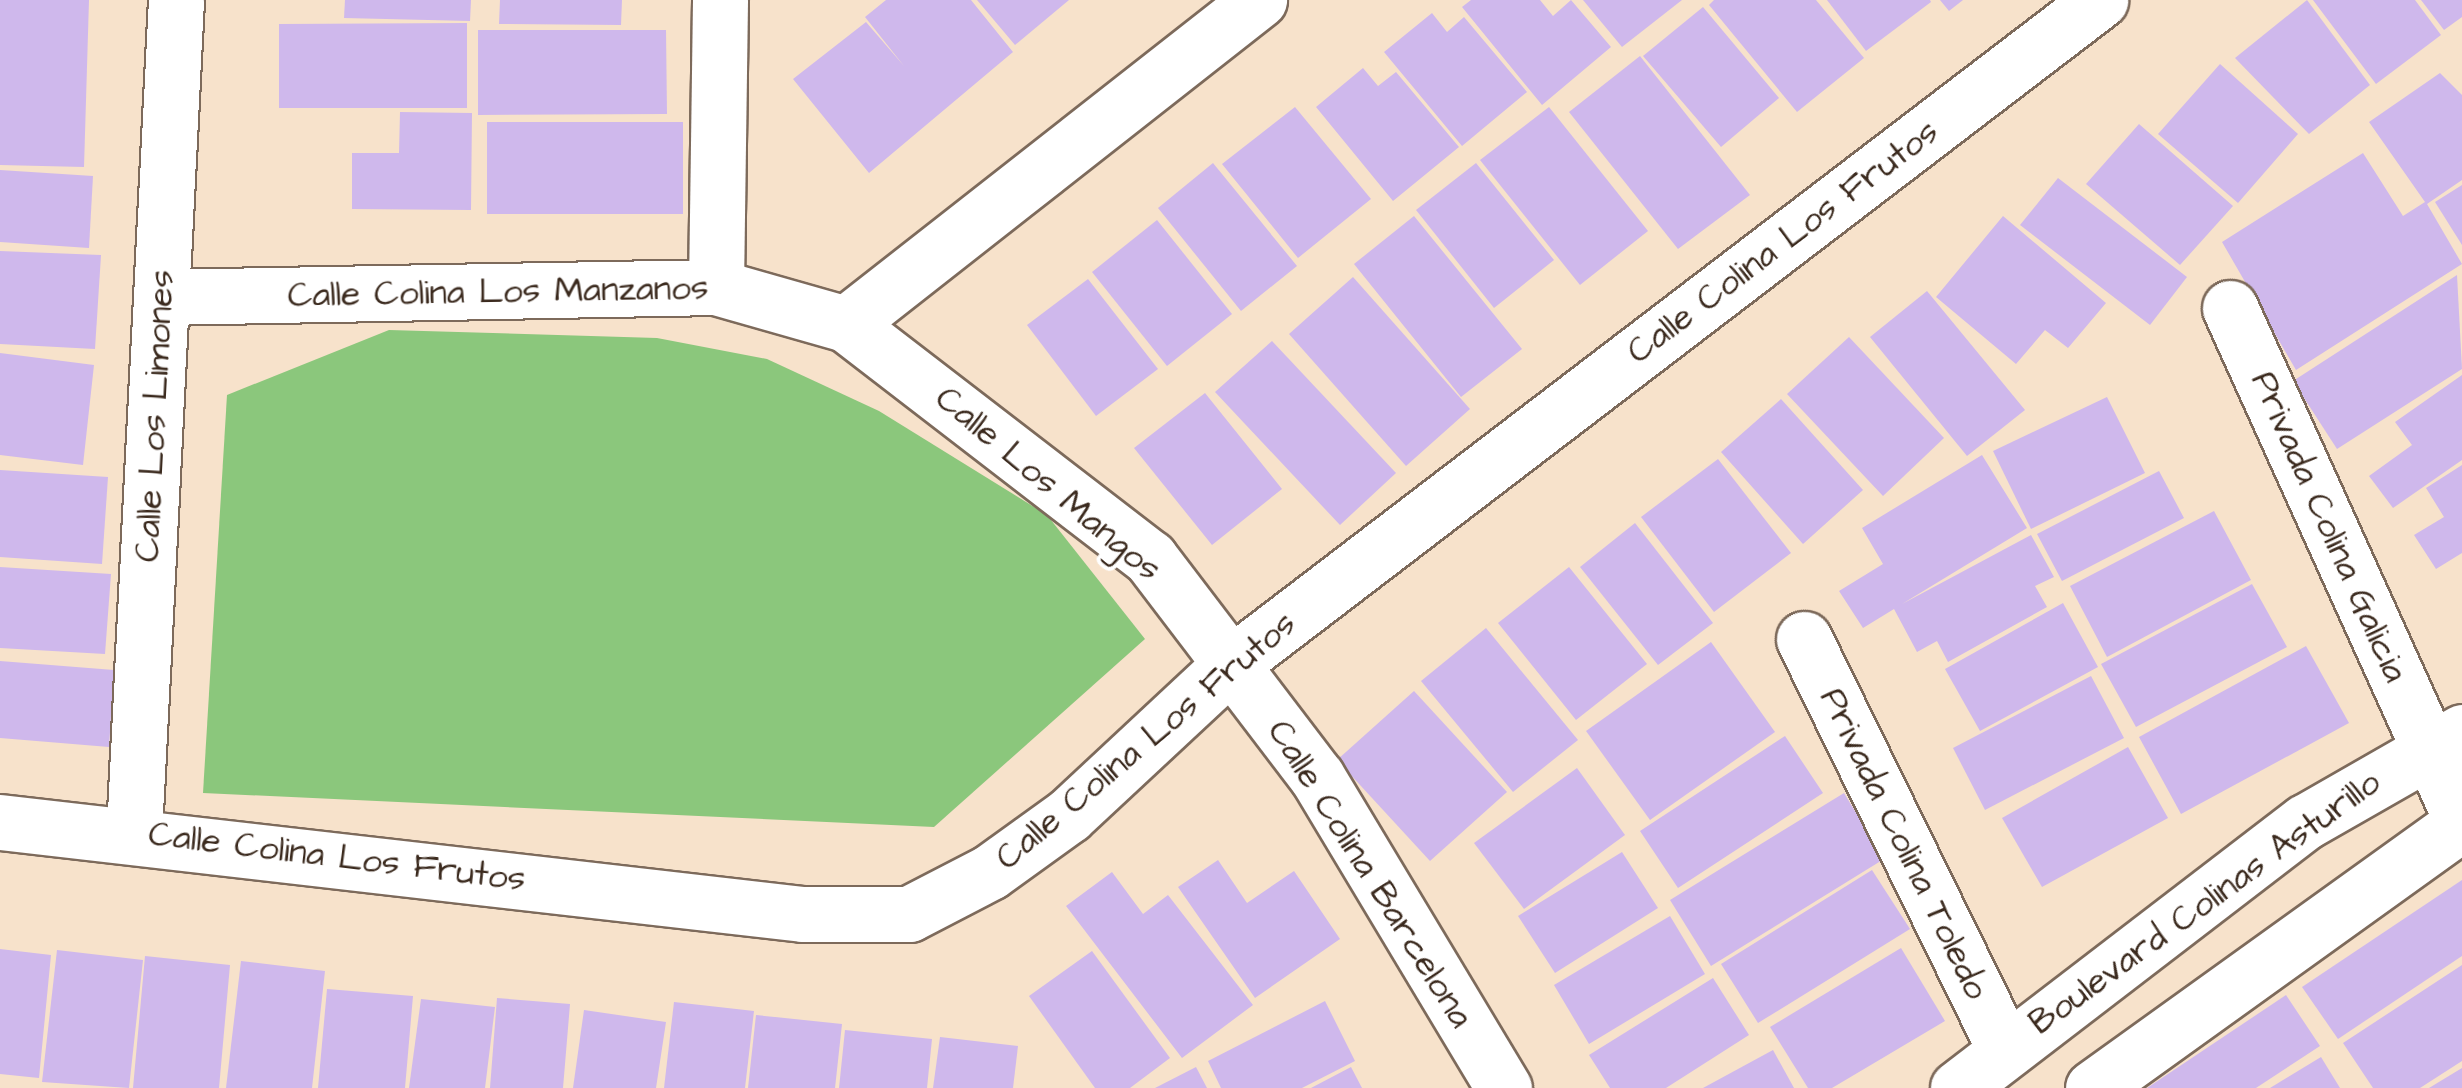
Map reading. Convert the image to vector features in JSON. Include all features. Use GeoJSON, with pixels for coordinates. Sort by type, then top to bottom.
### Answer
{"type":"FeatureCollection","features":[{"type":"Feature","properties":{"kind":"street","name":"Calle Los Limones"},"geometry":{"type":"LineString","coordinates":[[134,832],[176,0]]}},
{"type":"Feature","properties":{"kind":"street"},"geometry":{"type":"LineString","coordinates":[[716,287],[720,0]]}},
{"type":"Feature","properties":{"kind":"street"},"geometry":{"type":"LineString","coordinates":[[846,324],[1259,0]]}},
{"type":"Feature","properties":{"kind":"street","name":"Calle Colina Los Frutos"},"geometry":{"type":"LineString","coordinates":[[0,822],[134,832],[804,914],[909,914],[990,872],[1069,815],[1231,664],[2100,0]]}},
{"type":"Feature","properties":{"kind":"street","name":"Calle Colina Los Manzanos"},"geometry":{"type":"LineString","coordinates":[[160,297],[716,287],[846,324]]}},
{"type":"Feature","properties":{"kind":"street","name":"Privada Colina Galicia"},"geometry":{"type":"LineString","coordinates":[[2230,308],[2446,740],[2462,822]]}},
{"type":"Feature","properties":{"kind":"street","name":"Calle Los Mangos"},"geometry":{"type":"LineString","coordinates":[[846,324],[1150,558],[1231,664]]}},
{"type":"Feature","properties":{"kind":"street","name":"Privada Colina Toledo"},"geometry":{"type":"LineString","coordinates":[[1804,639],[2004,1050]]}},
{"type":"Feature","properties":{"kind":"street","name":"Calle Colina Barcelona"},"geometry":{"type":"LineString","coordinates":[[1231,664],[1317,777],[1504,1088]]}},
{"type":"Feature","properties":{"kind":"street","name":"Boulevard Colinas Asturillo"},"geometry":{"type":"LineString","coordinates":[[1958,1088],[2305,822],[2446,740]]}},
{"type":"Feature","properties":{"kind":"street"},"geometry":{"type":"LineString","coordinates":[[2093,1088],[2462,822]]}},
{"type":"Feature","properties":{"kind":"green space"},"geometry":{"type":"Polygon","coordinates":[[[389,330],[657,338],[767,359],[879,411],[1047,515],[1145,639],[934,827],[203,793],[227,395],[389,330]]]}},
{"type":"Feature","properties":{"kind":"building"},"geometry":{"type":"Polygon","coordinates":[[[0,0],[89,0],[84,167],[0,165],[0,0]]]}},
{"type":"Feature","properties":{"kind":"building"},"geometry":{"type":"Polygon","coordinates":[[[345,0],[471,0],[470,21],[344,18],[345,0]]]}},
{"type":"Feature","properties":{"kind":"building"},"geometry":{"type":"Polygon","coordinates":[[[500,0],[622,0],[621,25],[499,24],[500,0]]]}},
{"type":"Feature","properties":{"kind":"building"},"geometry":{"type":"Polygon","coordinates":[[[886,0],[971,0],[1013,52],[869,173],[793,79],[866,22],[904,66],[865,17],[886,0]]]}},
{"type":"Feature","properties":{"kind":"building"},"geometry":{"type":"Polygon","coordinates":[[[977,0],[1069,0],[1015,45],[977,0]]]}},
{"type":"Feature","properties":{"kind":"building"},"geometry":{"type":"Polygon","coordinates":[[[1471,0],[1540,0],[1553,16],[1571,0],[1611,47],[1542,105],[1462,7],[1471,0]]]}},
{"type":"Feature","properties":{"kind":"building"},"geometry":{"type":"Polygon","coordinates":[[[1583,0],[1682,0],[1622,47],[1583,0]]]}},
{"type":"Feature","properties":{"kind":"building"},"geometry":{"type":"Polygon","coordinates":[[[1714,0],[1816,0],[1864,58],[1797,112],[1709,5],[1714,0]]]}},
{"type":"Feature","properties":{"kind":"building"},"geometry":{"type":"Polygon","coordinates":[[[1827,0],[1930,0],[1931,2],[1866,51],[1827,0]]]}},
{"type":"Feature","properties":{"kind":"building"},"geometry":{"type":"Polygon","coordinates":[[[1940,0],[1963,0],[1949,11],[1940,0]]]}},
{"type":"Feature","properties":{"kind":"building"},"geometry":{"type":"Polygon","coordinates":[[[2307,0],[2370,85],[2309,134],[2235,58],[2307,0]]]}},
{"type":"Feature","properties":{"kind":"building"},"geometry":{"type":"Polygon","coordinates":[[[2313,0],[2415,0],[2441,35],[2376,84],[2313,0]]]}},
{"type":"Feature","properties":{"kind":"building"},"geometry":{"type":"Polygon","coordinates":[[[2421,0],[2462,0],[2462,17],[2444,30],[2421,0]]]}},
{"type":"Feature","properties":{"kind":"building"},"geometry":{"type":"Polygon","coordinates":[[[1703,7],[1779,98],[1721,147],[1643,56],[1703,7]]]}},
{"type":"Feature","properties":{"kind":"building"},"geometry":{"type":"Polygon","coordinates":[[[1432,13],[1447,32],[1464,17],[1527,92],[1462,146],[1384,52],[1432,13]]]}},
{"type":"Feature","properties":{"kind":"building"},"geometry":{"type":"Polygon","coordinates":[[[467,23],[467,108],[279,108],[279,24],[467,23]]]}},
{"type":"Feature","properties":{"kind":"building"},"geometry":{"type":"Polygon","coordinates":[[[478,30],[666,30],[667,114],[478,115],[478,30]]]}},
{"type":"Feature","properties":{"kind":"building"},"geometry":{"type":"Polygon","coordinates":[[[1640,56],[1750,195],[1678,249],[1569,112],[1640,56]]]}},
{"type":"Feature","properties":{"kind":"building"},"geometry":{"type":"Polygon","coordinates":[[[2220,64],[2298,134],[2238,203],[2158,134],[2220,64]]]}},
{"type":"Feature","properties":{"kind":"building"},"geometry":{"type":"Polygon","coordinates":[[[1363,68],[1378,86],[1396,72],[1459,147],[1393,201],[1316,107],[1363,68]]]}},
{"type":"Feature","properties":{"kind":"building"},"geometry":{"type":"Polygon","coordinates":[[[2440,73],[2462,95],[2462,180],[2427,204],[2462,264],[2296,370],[2222,242],[2363,153],[2403,216],[2425,202],[2369,122],[2440,73]]]}},
{"type":"Feature","properties":{"kind":"building"},"geometry":{"type":"Polygon","coordinates":[[[1295,107],[1371,199],[1298,258],[1222,164],[1295,107]]]}},
{"type":"Feature","properties":{"kind":"building"},"geometry":{"type":"Polygon","coordinates":[[[1549,107],[1648,231],[1580,285],[1480,160],[1549,107]]]}},
{"type":"Feature","properties":{"kind":"building"},"geometry":{"type":"Polygon","coordinates":[[[400,112],[472,113],[471,210],[352,209],[352,153],[399,153],[400,112]]]}},
{"type":"Feature","properties":{"kind":"building"},"geometry":{"type":"Polygon","coordinates":[[[487,122],[683,122],[683,214],[487,214],[487,122]]]}},
{"type":"Feature","properties":{"kind":"building"},"geometry":{"type":"Polygon","coordinates":[[[2139,124],[2233,206],[2180,265],[2086,184],[2139,124]]]}},
{"type":"Feature","properties":{"kind":"building"},"geometry":{"type":"Polygon","coordinates":[[[1213,163],[1297,266],[1241,311],[1158,208],[1213,163]]]}},
{"type":"Feature","properties":{"kind":"building"},"geometry":{"type":"Polygon","coordinates":[[[1476,163],[1554,260],[1494,308],[1416,210],[1476,163]]]}},
{"type":"Feature","properties":{"kind":"building"},"geometry":{"type":"Polygon","coordinates":[[[0,170],[93,176],[89,248],[0,242],[0,170]]]}},
{"type":"Feature","properties":{"kind":"building"},"geometry":{"type":"Polygon","coordinates":[[[2058,178],[2187,277],[2150,325],[2020,225],[2058,178]]]}},
{"type":"Feature","properties":{"kind":"building"},"geometry":{"type":"Polygon","coordinates":[[[2462,185],[2462,245],[2435,202],[2462,185]]]}},
{"type":"Feature","properties":{"kind":"building"},"geometry":{"type":"Polygon","coordinates":[[[1414,216],[1522,349],[1461,397],[1354,264],[1414,216]]]}},
{"type":"Feature","properties":{"kind":"building"},"geometry":{"type":"Polygon","coordinates":[[[2003,216],[2106,303],[2068,348],[2045,330],[2016,364],[1936,297],[2003,216]]]}},
{"type":"Feature","properties":{"kind":"building"},"geometry":{"type":"Polygon","coordinates":[[[1157,220],[1232,314],[1167,366],[1092,272],[1157,220]]]}},
{"type":"Feature","properties":{"kind":"building"},"geometry":{"type":"Polygon","coordinates":[[[0,251],[101,255],[95,349],[0,344],[0,251]]]}},
{"type":"Feature","properties":{"kind":"building"},"geometry":{"type":"Polygon","coordinates":[[[2457,275],[2462,369],[2337,449],[2293,381],[2457,275]]]}},
{"type":"Feature","properties":{"kind":"building"},"geometry":{"type":"Polygon","coordinates":[[[1353,277],[1470,409],[1406,466],[1289,334],[1353,277]]]}},
{"type":"Feature","properties":{"kind":"building"},"geometry":{"type":"Polygon","coordinates":[[[1088,279],[1158,369],[1096,416],[1027,325],[1088,279]]]}},
{"type":"Feature","properties":{"kind":"building"},"geometry":{"type":"Polygon","coordinates":[[[1927,291],[2025,410],[1967,456],[1870,337],[1927,291]]]}},
{"type":"Feature","properties":{"kind":"building"},"geometry":{"type":"Polygon","coordinates":[[[1849,337],[1944,438],[1883,496],[1787,394],[1849,337]]]}},
{"type":"Feature","properties":{"kind":"building"},"geometry":{"type":"Polygon","coordinates":[[[1272,341],[1396,473],[1340,525],[1215,392],[1272,341]]]}},
{"type":"Feature","properties":{"kind":"building"},"geometry":{"type":"Polygon","coordinates":[[[0,353],[94,365],[83,465],[0,455],[0,353]]]}},
{"type":"Feature","properties":{"kind":"building"},"geometry":{"type":"Polygon","coordinates":[[[2462,375],[2462,460],[2393,508],[2369,476],[2412,445],[2395,422],[2462,375]]]}},
{"type":"Feature","properties":{"kind":"building"},"geometry":{"type":"Polygon","coordinates":[[[1205,393],[1282,489],[1212,545],[1134,448],[1205,393]]]}},
{"type":"Feature","properties":{"kind":"building"},"geometry":{"type":"Polygon","coordinates":[[[2107,397],[2145,473],[2031,529],[1993,451],[2107,397]]]}},
{"type":"Feature","properties":{"kind":"building"},"geometry":{"type":"Polygon","coordinates":[[[1781,399],[1863,490],[1803,544],[1721,452],[1781,399]]]}},
{"type":"Feature","properties":{"kind":"building"},"geometry":{"type":"Polygon","coordinates":[[[1982,455],[2027,528],[1902,604],[2031,535],[2054,577],[2035,586],[2047,607],[1948,662],[1937,641],[1917,652],[1894,609],[1863,628],[1839,591],[1883,564],[1862,528],[1982,455]]]}},
{"type":"Feature","properties":{"kind":"building"},"geometry":{"type":"Polygon","coordinates":[[[1718,459],[1791,553],[1714,612],[1641,517],[1718,459]]]}},
{"type":"Feature","properties":{"kind":"building"},"geometry":{"type":"Polygon","coordinates":[[[2462,465],[2462,553],[2436,569],[2414,535],[2444,517],[2426,488],[2462,465]]]}},
{"type":"Feature","properties":{"kind":"building"},"geometry":{"type":"Polygon","coordinates":[[[0,470],[108,477],[102,564],[0,557],[0,470]]]}},
{"type":"Feature","properties":{"kind":"building"},"geometry":{"type":"Polygon","coordinates":[[[2159,471],[2184,518],[2062,581],[2037,534],[2159,471]]]}},
{"type":"Feature","properties":{"kind":"building"},"geometry":{"type":"Polygon","coordinates":[[[2214,511],[2251,580],[2107,657],[2070,586],[2214,511]]]}},
{"type":"Feature","properties":{"kind":"building"},"geometry":{"type":"Polygon","coordinates":[[[1635,523],[1713,623],[1658,665],[1580,567],[1635,523]]]}},
{"type":"Feature","properties":{"kind":"building"},"geometry":{"type":"Polygon","coordinates":[[[0,567],[111,574],[105,654],[0,648],[0,567]]]}},
{"type":"Feature","properties":{"kind":"building"},"geometry":{"type":"Polygon","coordinates":[[[1569,567],[1647,664],[1576,720],[1498,623],[1569,567]]]}},
{"type":"Feature","properties":{"kind":"building"},"geometry":{"type":"Polygon","coordinates":[[[2252,584],[2287,647],[2136,727],[2101,664],[2252,584]]]}},
{"type":"Feature","properties":{"kind":"building"},"geometry":{"type":"Polygon","coordinates":[[[2063,603],[2098,667],[1980,731],[1945,669],[2063,603]]]}},
{"type":"Feature","properties":{"kind":"building"},"geometry":{"type":"Polygon","coordinates":[[[1486,628],[1578,740],[1513,792],[1421,681],[1486,628]]]}},
{"type":"Feature","properties":{"kind":"building"},"geometry":{"type":"Polygon","coordinates":[[[1711,642],[1775,732],[1650,820],[1586,731],[1711,642]]]}},
{"type":"Feature","properties":{"kind":"building"},"geometry":{"type":"Polygon","coordinates":[[[2306,646],[2349,723],[2181,814],[2139,737],[2306,646]]]}},
{"type":"Feature","properties":{"kind":"building"},"geometry":{"type":"Polygon","coordinates":[[[0,661],[114,670],[109,747],[0,738],[0,661]]]}},
{"type":"Feature","properties":{"kind":"building"},"geometry":{"type":"Polygon","coordinates":[[[2091,676],[2124,738],[1985,810],[1953,748],[2091,676]]]}},
{"type":"Feature","properties":{"kind":"building"},"geometry":{"type":"Polygon","coordinates":[[[1414,691],[1507,792],[1430,861],[1337,760],[1414,691]]]}},
{"type":"Feature","properties":{"kind":"building"},"geometry":{"type":"Polygon","coordinates":[[[1785,736],[1823,793],[1678,888],[1640,831],[1785,736]]]}},
{"type":"Feature","properties":{"kind":"building"},"geometry":{"type":"Polygon","coordinates":[[[2128,747],[2168,818],[2042,887],[2002,818],[2128,747]]]}},
{"type":"Feature","properties":{"kind":"building"},"geometry":{"type":"Polygon","coordinates":[[[1577,768],[1625,835],[1524,909],[1474,843],[1577,768]]]}},
{"type":"Feature","properties":{"kind":"building"},"geometry":{"type":"Polygon","coordinates":[[[1844,793],[1884,859],[1711,966],[1670,900],[1844,793]]]}},
{"type":"Feature","properties":{"kind":"building"},"geometry":{"type":"Polygon","coordinates":[[[1622,852],[1658,908],[1555,973],[1518,916],[1622,852]]]}},
{"type":"Feature","properties":{"kind":"building"},"geometry":{"type":"Polygon","coordinates":[[[1218,860],[1247,903],[1294,871],[1340,939],[1255,998],[1178,887],[1218,860]]]}},
{"type":"Feature","properties":{"kind":"building"},"geometry":{"type":"Polygon","coordinates":[[[1872,870],[1910,929],[1758,1023],[1721,964],[1872,870]]]}},
{"type":"Feature","properties":{"kind":"building"},"geometry":{"type":"Polygon","coordinates":[[[1112,872],[1143,914],[1168,895],[1253,1005],[1182,1058],[1066,906],[1112,872]]]}},
{"type":"Feature","properties":{"kind":"building"},"geometry":{"type":"Polygon","coordinates":[[[2462,880],[2462,956],[2338,1039],[2302,987],[2462,880]]]}},
{"type":"Feature","properties":{"kind":"building"},"geometry":{"type":"Polygon","coordinates":[[[1670,916],[1705,974],[1589,1044],[1554,985],[1670,916]]]}},
{"type":"Feature","properties":{"kind":"building"},"geometry":{"type":"Polygon","coordinates":[[[1901,948],[1945,1021],[1832,1088],[1808,1088],[1770,1027],[1901,948]]]}},
{"type":"Feature","properties":{"kind":"building"},"geometry":{"type":"Polygon","coordinates":[[[0,949],[51,955],[39,1078],[0,1074],[0,949]]]}},
{"type":"Feature","properties":{"kind":"building"},"geometry":{"type":"Polygon","coordinates":[[[57,950],[143,960],[129,1088],[42,1082],[57,950]]]}},
{"type":"Feature","properties":{"kind":"building"},"geometry":{"type":"Polygon","coordinates":[[[1092,951],[1170,1058],[1130,1088],[1095,1088],[1029,996],[1092,951]]]}},
{"type":"Feature","properties":{"kind":"building"},"geometry":{"type":"Polygon","coordinates":[[[145,956],[230,965],[219,1088],[133,1088],[145,956]]]}},
{"type":"Feature","properties":{"kind":"building"},"geometry":{"type":"Polygon","coordinates":[[[241,961],[325,971],[312,1088],[226,1088],[241,961]]]}},
{"type":"Feature","properties":{"kind":"building"},"geometry":{"type":"Polygon","coordinates":[[[2462,965],[2462,1061],[2420,1088],[2373,1088],[2343,1043],[2462,965]]]}},
{"type":"Feature","properties":{"kind":"building"},"geometry":{"type":"Polygon","coordinates":[[[1713,978],[1749,1035],[1666,1088],[1610,1088],[1589,1055],[1713,978]]]}},
{"type":"Feature","properties":{"kind":"building"},"geometry":{"type":"Polygon","coordinates":[[[327,989],[413,996],[405,1088],[318,1088],[327,989]]]}},
{"type":"Feature","properties":{"kind":"building"},"geometry":{"type":"Polygon","coordinates":[[[2286,995],[2320,1046],[2256,1088],[2147,1088],[2286,995]]]}},
{"type":"Feature","properties":{"kind":"building"},"geometry":{"type":"Polygon","coordinates":[[[497,998],[570,1004],[563,1088],[490,1088],[497,998]]]}},
{"type":"Feature","properties":{"kind":"building"},"geometry":{"type":"Polygon","coordinates":[[[421,999],[495,1007],[485,1088],[409,1088],[421,999]]]}},
{"type":"Feature","properties":{"kind":"building"},"geometry":{"type":"Polygon","coordinates":[[[1325,1001],[1355,1061],[1302,1088],[1221,1088],[1208,1061],[1325,1001]]]}},
{"type":"Feature","properties":{"kind":"building"},"geometry":{"type":"Polygon","coordinates":[[[674,1002],[754,1011],[745,1088],[664,1088],[674,1002]]]}},
{"type":"Feature","properties":{"kind":"building"},"geometry":{"type":"Polygon","coordinates":[[[584,1010],[666,1022],[656,1088],[573,1088],[584,1010]]]}},
{"type":"Feature","properties":{"kind":"building"},"geometry":{"type":"Polygon","coordinates":[[[756,1015],[842,1024],[835,1088],[748,1088],[756,1015]]]}},
{"type":"Feature","properties":{"kind":"building"},"geometry":{"type":"Polygon","coordinates":[[[845,1030],[932,1039],[927,1088],[839,1088],[845,1030]]]}},
{"type":"Feature","properties":{"kind":"building"},"geometry":{"type":"Polygon","coordinates":[[[940,1037],[1018,1046],[1013,1088],[933,1088],[940,1037]]]}},
{"type":"Feature","properties":{"kind":"building"},"geometry":{"type":"Polygon","coordinates":[[[1773,1050],[1794,1088],[1703,1088],[1773,1050]]]}},
{"type":"Feature","properties":{"kind":"building"},"geometry":{"type":"Polygon","coordinates":[[[2321,1057],[2340,1088],[2270,1088],[2321,1057]]]}},
{"type":"Feature","properties":{"kind":"building"},"geometry":{"type":"Polygon","coordinates":[[[1196,1067],[1207,1088],[1155,1088],[1196,1067]]]}},
{"type":"Feature","properties":{"kind":"building"},"geometry":{"type":"Polygon","coordinates":[[[1351,1067],[1362,1088],[1311,1088],[1351,1067]]]}},
{"type":"Feature","properties":{"kind":"building"},"geometry":{"type":"Polygon","coordinates":[[[2462,1068],[2462,1088],[2429,1088],[2462,1068]]]}}]}
